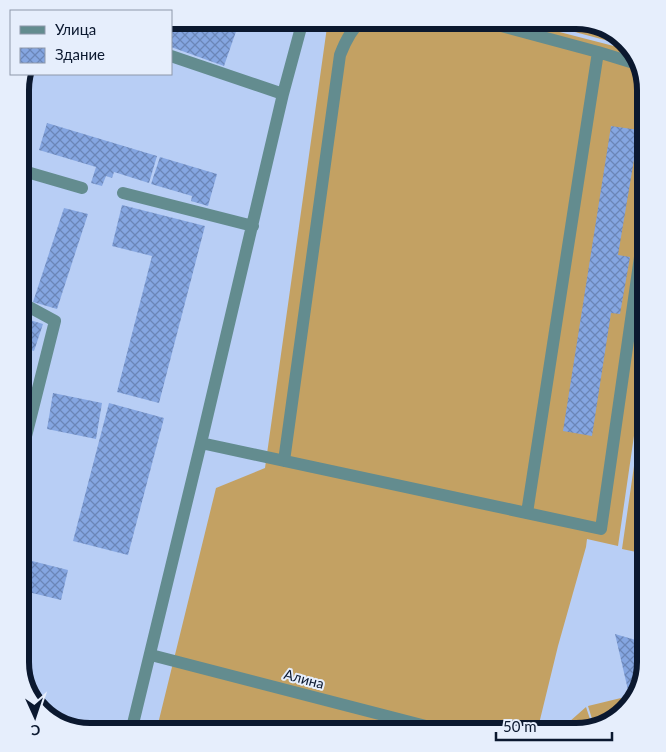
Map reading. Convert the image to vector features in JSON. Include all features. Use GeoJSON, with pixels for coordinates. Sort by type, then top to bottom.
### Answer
{"type":"FeatureCollection","features":[{"type":"Feature","properties":{"kind":"street"},"geometry":{"type":"LineString","coordinates":[[133,723],[283,94],[301,29]]}},
{"type":"Feature","properties":{"kind":"street"},"geometry":{"type":"LineString","coordinates":[[284,461],[340,55],[354,29]]}},
{"type":"Feature","properties":{"kind":"street"},"geometry":{"type":"LineString","coordinates":[[512,29],[630,62]]}},
{"type":"Feature","properties":{"kind":"street"},"geometry":{"type":"LineString","coordinates":[[527,513],[598,52]]}},
{"type":"Feature","properties":{"kind":"street"},"geometry":{"type":"LineString","coordinates":[[172,56],[283,94]]}},
{"type":"Feature","properties":{"kind":"street"},"geometry":{"type":"LineString","coordinates":[[29,173],[82,188]]}},
{"type":"Feature","properties":{"kind":"street"},"geometry":{"type":"LineString","coordinates":[[123,193],[253,226]]}},
{"type":"Feature","properties":{"kind":"street"},"geometry":{"type":"LineString","coordinates":[[201,443],[601,529],[637,279]]}},
{"type":"Feature","properties":{"kind":"street"},"geometry":{"type":"LineString","coordinates":[[29,307],[56,321],[29,425]]}},
{"type":"Feature","properties":{"kind":"street","name":"Алина"},"geometry":{"type":"LineString","coordinates":[[151,655],[414,723]]}},
{"type":"Feature","properties":{"kind":"shaded area"},"geometry":{"type":"Polygon","coordinates":[[[327,29],[548,29],[620,48],[634,70],[637,90],[637,415],[618,546],[587,539],[539,723],[158,723],[216,488],[265,468],[327,29]]]}},
{"type":"Feature","properties":{"kind":"shaded area"},"geometry":{"type":"Polygon","coordinates":[[[564,29],[580,29],[596,32],[615,43],[564,29]]]}},
{"type":"Feature","properties":{"kind":"shaded area"},"geometry":{"type":"Polygon","coordinates":[[[637,445],[637,552],[622,549],[637,445]]]}},
{"type":"Feature","properties":{"kind":"shaded area"},"geometry":{"type":"Polygon","coordinates":[[[621,698],[620,704],[613,711],[593,721],[588,706],[621,698]]]}},
{"type":"Feature","properties":{"kind":"shaded area"},"geometry":{"type":"Polygon","coordinates":[[[586,707],[591,721],[569,722],[586,707]]]}},
{"type":"Feature","properties":{"kind":"building"},"geometry":{"type":"Polygon","coordinates":[[[172,29],[237,29],[224,66],[172,47],[172,29]]]}},
{"type":"Feature","properties":{"kind":"building"},"geometry":{"type":"Polygon","coordinates":[[[47,123],[157,156],[149,183],[114,172],[112,178],[106,176],[102,186],[91,183],[96,167],[39,150],[47,123]]]}},
{"type":"Feature","properties":{"kind":"building"},"geometry":{"type":"Polygon","coordinates":[[[611,126],[637,130],[637,142],[618,255],[630,257],[620,314],[611,313],[592,436],[563,431],[611,126]]]}},
{"type":"Feature","properties":{"kind":"building"},"geometry":{"type":"Polygon","coordinates":[[[160,157],[217,174],[208,206],[191,201],[192,196],[151,184],[160,157]]]}},
{"type":"Feature","properties":{"kind":"building"},"geometry":{"type":"Polygon","coordinates":[[[122,205],[205,226],[159,403],[117,392],[152,256],[112,246],[122,205]]]}},
{"type":"Feature","properties":{"kind":"building"},"geometry":{"type":"Polygon","coordinates":[[[64,208],[88,214],[57,309],[33,302],[64,208]]]}},
{"type":"Feature","properties":{"kind":"building"},"geometry":{"type":"Polygon","coordinates":[[[29,320],[43,324],[34,351],[29,350],[29,320]]]}},
{"type":"Feature","properties":{"kind":"building"},"geometry":{"type":"Polygon","coordinates":[[[53,393],[102,403],[96,439],[47,429],[53,393]]]}},
{"type":"Feature","properties":{"kind":"building"},"geometry":{"type":"Polygon","coordinates":[[[109,403],[164,418],[128,555],[73,541],[109,403]]]}},
{"type":"Feature","properties":{"kind":"building"},"geometry":{"type":"Polygon","coordinates":[[[29,560],[68,570],[61,600],[29,592],[29,560]]]}},
{"type":"Feature","properties":{"kind":"building"},"geometry":{"type":"Polygon","coordinates":[[[615,634],[637,640],[636,674],[629,693],[615,634]]]}}]}
